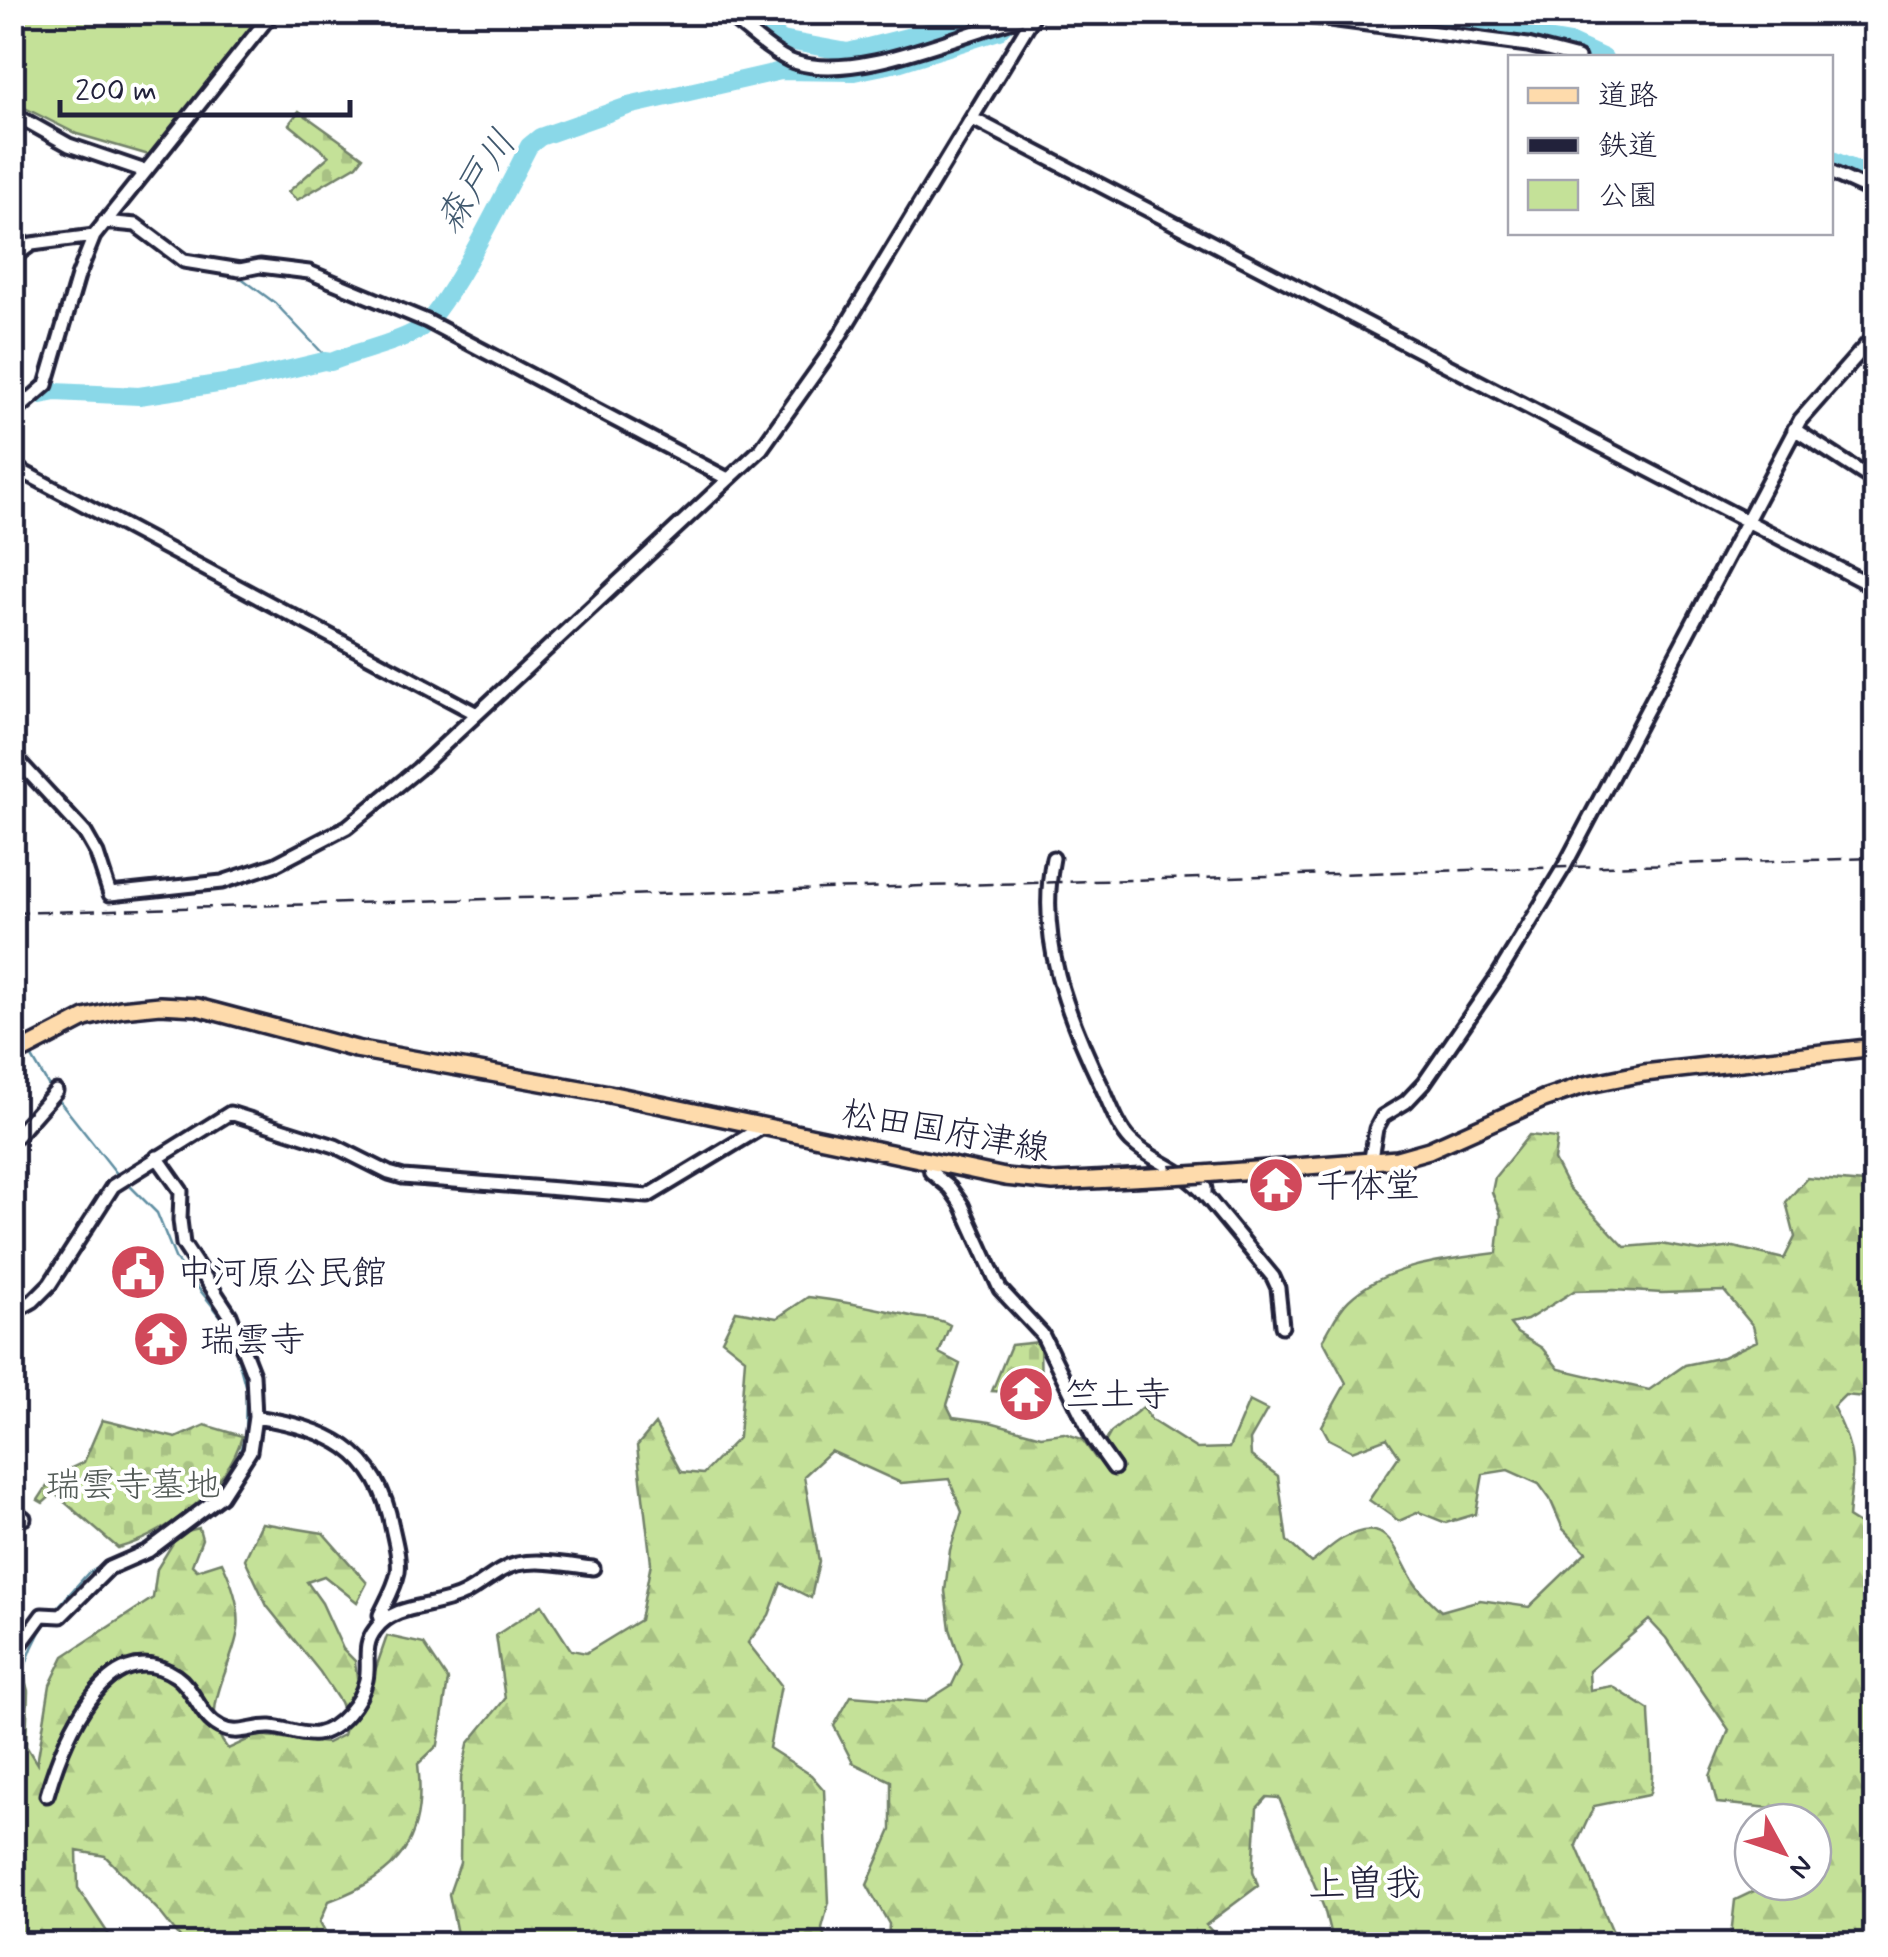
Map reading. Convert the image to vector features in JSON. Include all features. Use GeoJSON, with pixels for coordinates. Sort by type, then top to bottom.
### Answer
{"type":"FeatureCollection","features":[{"type":"Feature","properties":{"kind":"main road","name":"松田国府津線"},"geometry":{"type":"LineString","coordinates":[[21,1051],[85,1018],[160,1005],[197,1007],[356,1049],[609,1094],[1005,1178],[1042,1181],[1370,1164],[1429,1150],[1543,1099],[1584,1086],[1644,1073],[1876,1047]]}},
{"type":"Feature","properties":{"kind":"street"},"geometry":{"type":"LineString","coordinates":[[12,415],[46,384],[94,236],[273,12]]}},
{"type":"Feature","properties":{"kind":"street"},"geometry":{"type":"LineString","coordinates":[[724,12],[794,62],[836,66],[874,62],[1038,13]]}},
{"type":"Feature","properties":{"kind":"street"},"geometry":{"type":"LineString","coordinates":[[1276,12],[1572,54]]}},
{"type":"Feature","properties":{"kind":"street"},"geometry":{"type":"LineString","coordinates":[[12,754],[85,834],[110,894],[222,882],[276,864],[347,826],[418,770],[761,448],[788,413],[1038,13]]}},
{"type":"Feature","properties":{"kind":"street"},"geometry":{"type":"LineString","coordinates":[[12,113],[69,145],[145,171]]}},
{"type":"Feature","properties":{"kind":"street"},"geometry":{"type":"LineString","coordinates":[[973,119],[1876,588]]}},
{"type":"Feature","properties":{"kind":"street"},"geometry":{"type":"LineString","coordinates":[[1833,173],[1876,193]]}},
{"type":"Feature","properties":{"kind":"street"},"geometry":{"type":"LineString","coordinates":[[104,222],[136,225],[184,260],[240,270],[260,266],[309,272],[429,321],[728,480]]}},
{"type":"Feature","properties":{"kind":"street"},"geometry":{"type":"LineString","coordinates":[[12,258],[32,244],[94,236]]}},
{"type":"Feature","properties":{"kind":"street"},"geometry":{"type":"LineString","coordinates":[[1370,1164],[1376,1129],[1384,1116],[1424,1084],[1497,977],[1564,867],[1794,430],[1876,334]]}},
{"type":"Feature","properties":{"kind":"street"},"geometry":{"type":"LineString","coordinates":[[1794,430],[1876,482]]}},
{"type":"Feature","properties":{"kind":"street"},"geometry":{"type":"LineString","coordinates":[[12,466],[477,714]]}},
{"type":"Feature","properties":{"kind":"street"},"geometry":{"type":"LineString","coordinates":[[1053,858],[1046,912],[1072,1026],[1128,1138],[1176,1168],[1205,1195],[1273,1276],[1282,1326]]}},
{"type":"Feature","properties":{"kind":"street"},"geometry":{"type":"LineString","coordinates":[[12,1141],[53,1093]]}},
{"type":"Feature","properties":{"kind":"street"},"geometry":{"type":"LineString","coordinates":[[12,1313],[33,1301],[50,1284],[88,1221],[120,1179],[230,1113],[335,1146],[403,1176],[648,1196],[764,1126]]}},
{"type":"Feature","properties":{"kind":"street"},"geometry":{"type":"LineString","coordinates":[[1141,1178],[1148,1154]]}},
{"type":"Feature","properties":{"kind":"street"},"geometry":{"type":"LineString","coordinates":[[12,1656],[42,1614],[51,1617],[110,1568],[148,1551],[221,1496],[250,1451],[255,1417],[253,1374],[230,1314],[184,1244],[180,1191],[157,1158]]}},
{"type":"Feature","properties":{"kind":"street"},"geometry":{"type":"LineString","coordinates":[[929,1161],[931,1172],[962,1205],[1000,1290],[1042,1334],[1094,1440],[1114,1468]]}},
{"type":"Feature","properties":{"kind":"street"},"geometry":{"type":"LineString","coordinates":[[1204,1174],[1205,1195]]}},
{"type":"Feature","properties":{"kind":"street"},"geometry":{"type":"LineString","coordinates":[[255,1417],[298,1424],[336,1440],[356,1454],[381,1484],[398,1562],[380,1615],[382,1622]]}},
{"type":"Feature","properties":{"kind":"street"},"geometry":{"type":"LineString","coordinates":[[12,1510],[24,1518]]}},
{"type":"Feature","properties":{"kind":"street"},"geometry":{"type":"LineString","coordinates":[[48,1795],[63,1744],[99,1687],[122,1671],[144,1666],[173,1674],[189,1688],[208,1718],[228,1730],[242,1732],[268,1726],[316,1734],[342,1720],[362,1691],[367,1677],[368,1641],[390,1615],[463,1595],[506,1568],[520,1564],[593,1568]]}},
{"type":"Feature","properties":{"kind":"green space"},"geometry":{"type":"Polygon","coordinates":[[[12,13],[264,13],[149,155],[77,134],[13,102],[12,13]]]}},
{"type":"Feature","properties":{"kind":"green space"},"geometry":{"type":"Polygon","coordinates":[[[299,111],[363,157],[357,165],[297,200],[288,192],[329,156],[289,124],[299,111]]]}},
{"type":"Feature","properties":{"kind":"green space"},"geometry":{"type":"Polygon","coordinates":[[[1529,1135],[1557,1138],[1554,1160],[1568,1187],[1625,1247],[1661,1244],[1700,1251],[1734,1247],[1784,1259],[1795,1237],[1786,1202],[1807,1178],[1875,1184],[1875,1398],[1845,1395],[1833,1407],[1847,1437],[1852,1460],[1848,1517],[1875,1534],[1875,1944],[1730,1944],[1735,1902],[1833,1902],[1833,1802],[1717,1803],[1710,1776],[1729,1730],[1666,1638],[1649,1620],[1589,1671],[1590,1690],[1612,1686],[1649,1710],[1649,1795],[1594,1806],[1576,1845],[1618,1944],[1333,1944],[1324,1908],[1279,1798],[1267,1797],[1257,1808],[1253,1871],[1258,1886],[1206,1925],[1224,1944],[888,1944],[889,1924],[867,1885],[891,1830],[891,1781],[853,1763],[834,1726],[851,1696],[925,1702],[952,1685],[962,1664],[950,1629],[945,1591],[950,1550],[962,1512],[949,1479],[901,1483],[831,1451],[804,1476],[819,1561],[811,1598],[781,1583],[769,1615],[748,1643],[781,1685],[769,1748],[811,1775],[824,1790],[829,1902],[822,1928],[827,1944],[459,1944],[449,1894],[460,1863],[461,1778],[468,1744],[505,1699],[496,1635],[542,1605],[571,1650],[586,1653],[640,1620],[651,1563],[637,1446],[655,1424],[681,1472],[703,1474],[739,1437],[745,1358],[722,1340],[736,1311],[777,1318],[808,1297],[945,1322],[950,1325],[939,1353],[960,1364],[947,1405],[953,1417],[1041,1436],[1064,1433],[1082,1439],[1096,1459],[1111,1432],[1143,1407],[1151,1420],[1197,1449],[1229,1448],[1249,1401],[1267,1410],[1250,1440],[1251,1456],[1278,1476],[1287,1541],[1311,1563],[1342,1539],[1370,1530],[1389,1539],[1417,1586],[1441,1611],[1480,1600],[1529,1607],[1586,1552],[1563,1529],[1539,1484],[1508,1470],[1483,1474],[1476,1514],[1446,1523],[1419,1512],[1399,1521],[1369,1500],[1399,1456],[1387,1438],[1352,1451],[1329,1439],[1322,1426],[1346,1383],[1323,1340],[1341,1309],[1364,1288],[1400,1271],[1497,1253],[1501,1215],[1492,1192],[1495,1177],[1529,1135]],[[1574,1291],[1527,1320],[1510,1324],[1542,1348],[1559,1369],[1649,1390],[1685,1365],[1723,1357],[1757,1341],[1753,1326],[1724,1291],[1574,1291]]]}},
{"type":"Feature","properties":{"kind":"green space"},"geometry":{"type":"Polygon","coordinates":[[[1040,1342],[1041,1394],[992,1391],[1011,1345],[1040,1342]]]}},
{"type":"Feature","properties":{"kind":"green space","name":"瑞雲寺墓地"},"geometry":{"type":"Polygon","coordinates":[[[102,1420],[176,1438],[205,1425],[242,1436],[224,1473],[194,1506],[156,1532],[118,1548],[54,1493],[43,1503],[38,1500],[53,1477],[84,1462],[102,1420]]]}},
{"type":"Feature","properties":{"kind":"green space"},"geometry":{"type":"Polygon","coordinates":[[[262,1523],[323,1533],[367,1583],[357,1602],[324,1576],[307,1582],[322,1603],[343,1649],[355,1661],[357,1677],[375,1671],[387,1636],[424,1644],[448,1680],[438,1745],[418,1764],[418,1814],[404,1851],[374,1879],[329,1901],[320,1922],[332,1944],[185,1944],[105,1856],[77,1851],[78,1888],[115,1944],[13,1944],[12,1660],[19,1657],[28,1691],[26,1746],[37,1764],[50,1685],[64,1656],[153,1598],[157,1569],[179,1533],[199,1528],[202,1539],[192,1565],[197,1570],[222,1562],[237,1604],[238,1630],[219,1691],[215,1720],[228,1749],[258,1735],[327,1743],[343,1735],[347,1721],[340,1702],[267,1606],[245,1559],[262,1523]]]}},
{"type":"Feature","properties":{"kind":"waterway"},"geometry":{"type":"LineString","coordinates":[[744,12],[782,40],[848,52],[985,12]]}},
{"type":"Feature","properties":{"kind":"waterway","name":"森戸川"},"geometry":{"type":"LineString","coordinates":[[12,401],[55,392],[139,396],[244,380],[331,362],[397,340],[418,330],[444,300],[529,146],[540,137],[628,106],[781,71],[854,72],[898,63],[999,31],[1017,12]]}},
{"type":"Feature","properties":{"kind":"waterway"},"geometry":{"type":"LineString","coordinates":[[1390,12],[1571,43],[1597,55]]}},
{"type":"Feature","properties":{"kind":"waterway"},"geometry":{"type":"LineString","coordinates":[[1833,160],[1876,178]]}},
{"type":"Feature","properties":{"kind":"waterway"},"geometry":{"type":"LineString","coordinates":[[12,232],[29,237]]}},
{"type":"Feature","properties":{"kind":"waterway"},"geometry":{"type":"LineString","coordinates":[[207,271],[240,277],[275,303],[331,362]]}},
{"type":"Feature","properties":{"kind":"waterway"},"geometry":{"type":"LineString","coordinates":[[12,1021],[23,1041]]}},
{"type":"Feature","properties":{"kind":"waterway"},"geometry":{"type":"LineString","coordinates":[[29,1052],[50,1088]]}},
{"type":"Feature","properties":{"kind":"waterway"},"geometry":{"type":"LineString","coordinates":[[58,1099],[118,1175]]}},
{"type":"Feature","properties":{"kind":"waterway"},"geometry":{"type":"LineString","coordinates":[[56,1609],[88,1573],[147,1542],[213,1493],[238,1459],[245,1434],[246,1389],[222,1318],[176,1260],[157,1213],[128,1184]]}},
{"type":"Feature","properties":{"kind":"waterway"},"geometry":{"type":"LineString","coordinates":[[15,1751],[25,1667],[48,1619]]}},
{"type":"Feature","properties":{"kind":"railway"},"geometry":{"type":"LineString","coordinates":[[12,913],[1876,858]]}},
{"type":"Feature","properties":{"kind":"place","name":"千体堂"},"geometry":{"type":"Point","coordinates":[1276,1185]}},
{"type":"Feature","properties":{"kind":"place","name":"中河原公民館"},"geometry":{"type":"Point","coordinates":[138,1272]}},
{"type":"Feature","properties":{"kind":"place","name":"瑞雲寺"},"geometry":{"type":"Point","coordinates":[161,1339]}},
{"type":"Feature","properties":{"kind":"place","name":"竺土寺"},"geometry":{"type":"Point","coordinates":[1026,1394]}},
{"type":"Feature","properties":{"kind":"district","name":"上曽我"},"geometry":{"type":"Point","coordinates":[1365,1883]}}]}
